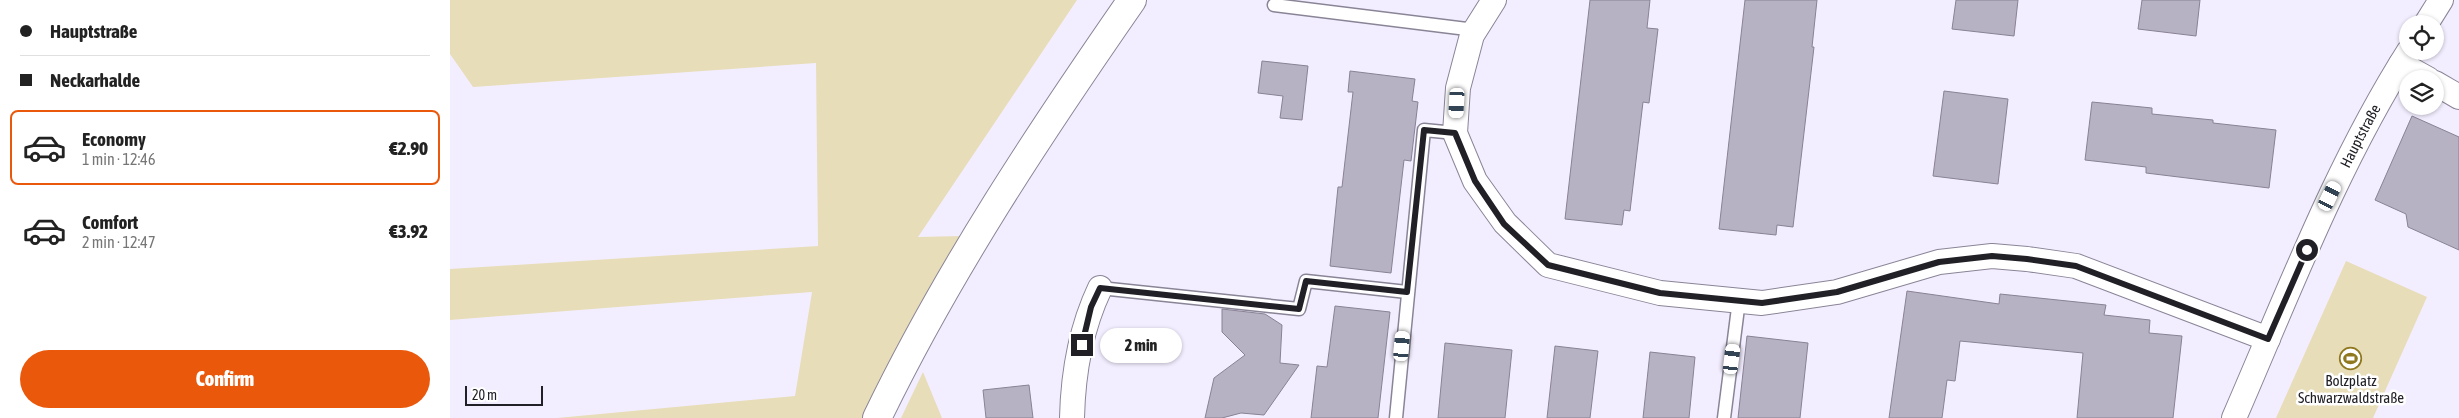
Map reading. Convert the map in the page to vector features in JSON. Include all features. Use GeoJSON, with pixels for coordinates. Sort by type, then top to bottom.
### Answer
{"type":"FeatureCollection","features":[{"type":"Feature","properties":{"kind":"main road"},"geometry":{"type":"LineString","coordinates":[[877,418],[923,328],[997,202],[1132,0]]}},
{"type":"Feature","properties":{"kind":"street"},"geometry":{"type":"LineString","coordinates":[[1494,0],[1475,30],[1458,88],[1455,133],[1475,181],[1504,224],[1548,265],[1660,293],[1762,303],[1837,292],[1939,262],[2000,257],[2076,266],[2268,339]]}},
{"type":"Feature","properties":{"kind":"street"},"geometry":{"type":"LineString","coordinates":[[2432,15],[2441,0]]}},
{"type":"Feature","properties":{"kind":"street","name":"Hauptstraße"},"geometry":{"type":"LineString","coordinates":[[2234,418],[2346,163],[2362,131],[2403,60]]}},
{"type":"Feature","properties":{"kind":"street"},"geometry":{"type":"LineString","coordinates":[[2408,60],[2419,70]]}},
{"type":"Feature","properties":{"kind":"street"},"geometry":{"type":"LineString","coordinates":[[2444,88],[2459,96]]}},
{"type":"Feature","properties":{"kind":"street"},"geometry":{"type":"LineString","coordinates":[[1072,418],[1073,383],[1091,307],[1100,288]]}},
{"type":"Feature","properties":{"kind":"lane"},"geometry":{"type":"LineString","coordinates":[[1274,5],[1475,30]]}},
{"type":"Feature","properties":{"kind":"lane"},"geometry":{"type":"LineString","coordinates":[[1396,418],[1424,130],[1455,133]]}},
{"type":"Feature","properties":{"kind":"lane"},"geometry":{"type":"LineString","coordinates":[[1100,288],[1299,309],[1306,281],[1407,292]]}},
{"type":"Feature","properties":{"kind":"lane"},"geometry":{"type":"LineString","coordinates":[[1724,418],[1739,300]]}},
{"type":"Feature","properties":{"kind":"shaded area"},"geometry":{"type":"Polygon","coordinates":[[[450,0],[1077,0],[918,237],[961,236],[863,418],[557,418],[795,396],[812,292],[450,320],[450,269],[818,246],[816,63],[473,87],[450,54],[450,0]]]}},
{"type":"Feature","properties":{"kind":"shaded area","name":"Bolzplatz Schwarzwaldstraße"},"geometry":{"type":"Polygon","coordinates":[[[2346,261],[2427,297],[2373,418],[2276,418],[2346,261]]]}},
{"type":"Feature","properties":{"kind":"shaded area"},"geometry":{"type":"Polygon","coordinates":[[[923,372],[942,418],[901,418],[923,372]]]}},
{"type":"Feature","properties":{"kind":"building"},"geometry":{"type":"Polygon","coordinates":[[[1590,0],[1650,0],[1647,28],[1658,29],[1649,103],[1643,102],[1630,211],[1624,210],[1622,225],[1565,219],[1590,0]]]}},
{"type":"Feature","properties":{"kind":"building"},"geometry":{"type":"Polygon","coordinates":[[[1745,0],[1817,0],[1812,47],[1814,47],[1793,227],[1777,225],[1776,235],[1719,229],[1745,0]]]}},
{"type":"Feature","properties":{"kind":"building"},"geometry":{"type":"Polygon","coordinates":[[[1956,0],[2018,0],[2014,36],[1952,29],[1956,0]]]}},
{"type":"Feature","properties":{"kind":"building"},"geometry":{"type":"Polygon","coordinates":[[[2142,0],[2200,0],[2196,36],[2138,29],[2142,0]]]}},
{"type":"Feature","properties":{"kind":"building"},"geometry":{"type":"Polygon","coordinates":[[[1262,61],[1308,66],[1302,120],[1280,118],[1283,96],[1258,93],[1262,61]]]}},
{"type":"Feature","properties":{"kind":"building"},"geometry":{"type":"Polygon","coordinates":[[[1350,71],[1415,79],[1412,101],[1418,102],[1411,161],[1404,160],[1391,273],[1330,266],[1338,187],[1342,187],[1353,92],[1348,92],[1350,71]]]}},
{"type":"Feature","properties":{"kind":"building"},"geometry":{"type":"Polygon","coordinates":[[[1944,91],[2008,99],[1998,184],[1933,176],[1944,91]]]}},
{"type":"Feature","properties":{"kind":"building"},"geometry":{"type":"Polygon","coordinates":[[[2092,102],[2152,108],[2152,114],[2213,120],[2213,123],[2276,130],[2269,188],[2146,173],[2146,167],[2085,160],[2092,102]]]}},
{"type":"Feature","properties":{"kind":"building"},"geometry":{"type":"Polygon","coordinates":[[[2412,116],[2459,137],[2459,250],[2408,227],[2406,214],[2375,200],[2412,116]]]}},
{"type":"Feature","properties":{"kind":"building"},"geometry":{"type":"Polygon","coordinates":[[[1907,291],[1999,304],[2000,294],[2106,305],[2104,315],[2150,320],[2149,333],[2182,336],[2173,418],[2077,418],[2083,353],[1960,341],[1955,381],[1947,380],[1942,418],[1889,418],[1907,291]]]}},
{"type":"Feature","properties":{"kind":"building"},"geometry":{"type":"Polygon","coordinates":[[[1335,306],[1390,312],[1378,418],[1311,418],[1317,366],[1327,367],[1335,306]]]}},
{"type":"Feature","properties":{"kind":"building"},"geometry":{"type":"Polygon","coordinates":[[[1222,309],[1265,314],[1282,325],[1280,363],[1299,365],[1264,415],[1241,413],[1222,418],[1205,418],[1214,378],[1245,355],[1222,332],[1222,309]]]}},
{"type":"Feature","properties":{"kind":"building"},"geometry":{"type":"Polygon","coordinates":[[[1747,336],[1808,343],[1800,418],[1738,418],[1747,336]]]}},
{"type":"Feature","properties":{"kind":"building"},"geometry":{"type":"Polygon","coordinates":[[[1445,343],[1512,350],[1505,418],[1438,418],[1445,343]]]}},
{"type":"Feature","properties":{"kind":"building"},"geometry":{"type":"Polygon","coordinates":[[[1555,346],[1598,351],[1590,418],[1547,418],[1555,346]]]}},
{"type":"Feature","properties":{"kind":"building"},"geometry":{"type":"Polygon","coordinates":[[[1650,352],[1695,357],[1689,418],[1643,418],[1650,352]]]}},
{"type":"Feature","properties":{"kind":"building"},"geometry":{"type":"Polygon","coordinates":[[[1029,385],[1033,418],[986,418],[983,390],[1029,385]]]}},
{"type":"Feature","properties":{"kind":"place","name":"Bolzplatz Schwarzwaldstraße"},"geometry":{"type":"Point","coordinates":[2351,358]}},
{"type":"Feature","properties":{"kind":"route"},"geometry":{"type":"LineString","coordinates":[[1082,345],[1091,307],[1100,288],[1299,309],[1306,281],[1407,292],[1424,130],[1455,133],[1475,181],[1504,224],[1548,265],[1660,293],[1762,303],[1837,292],[1939,262],[1992,256],[2076,266],[2268,339],[2307,250]]}}]}
